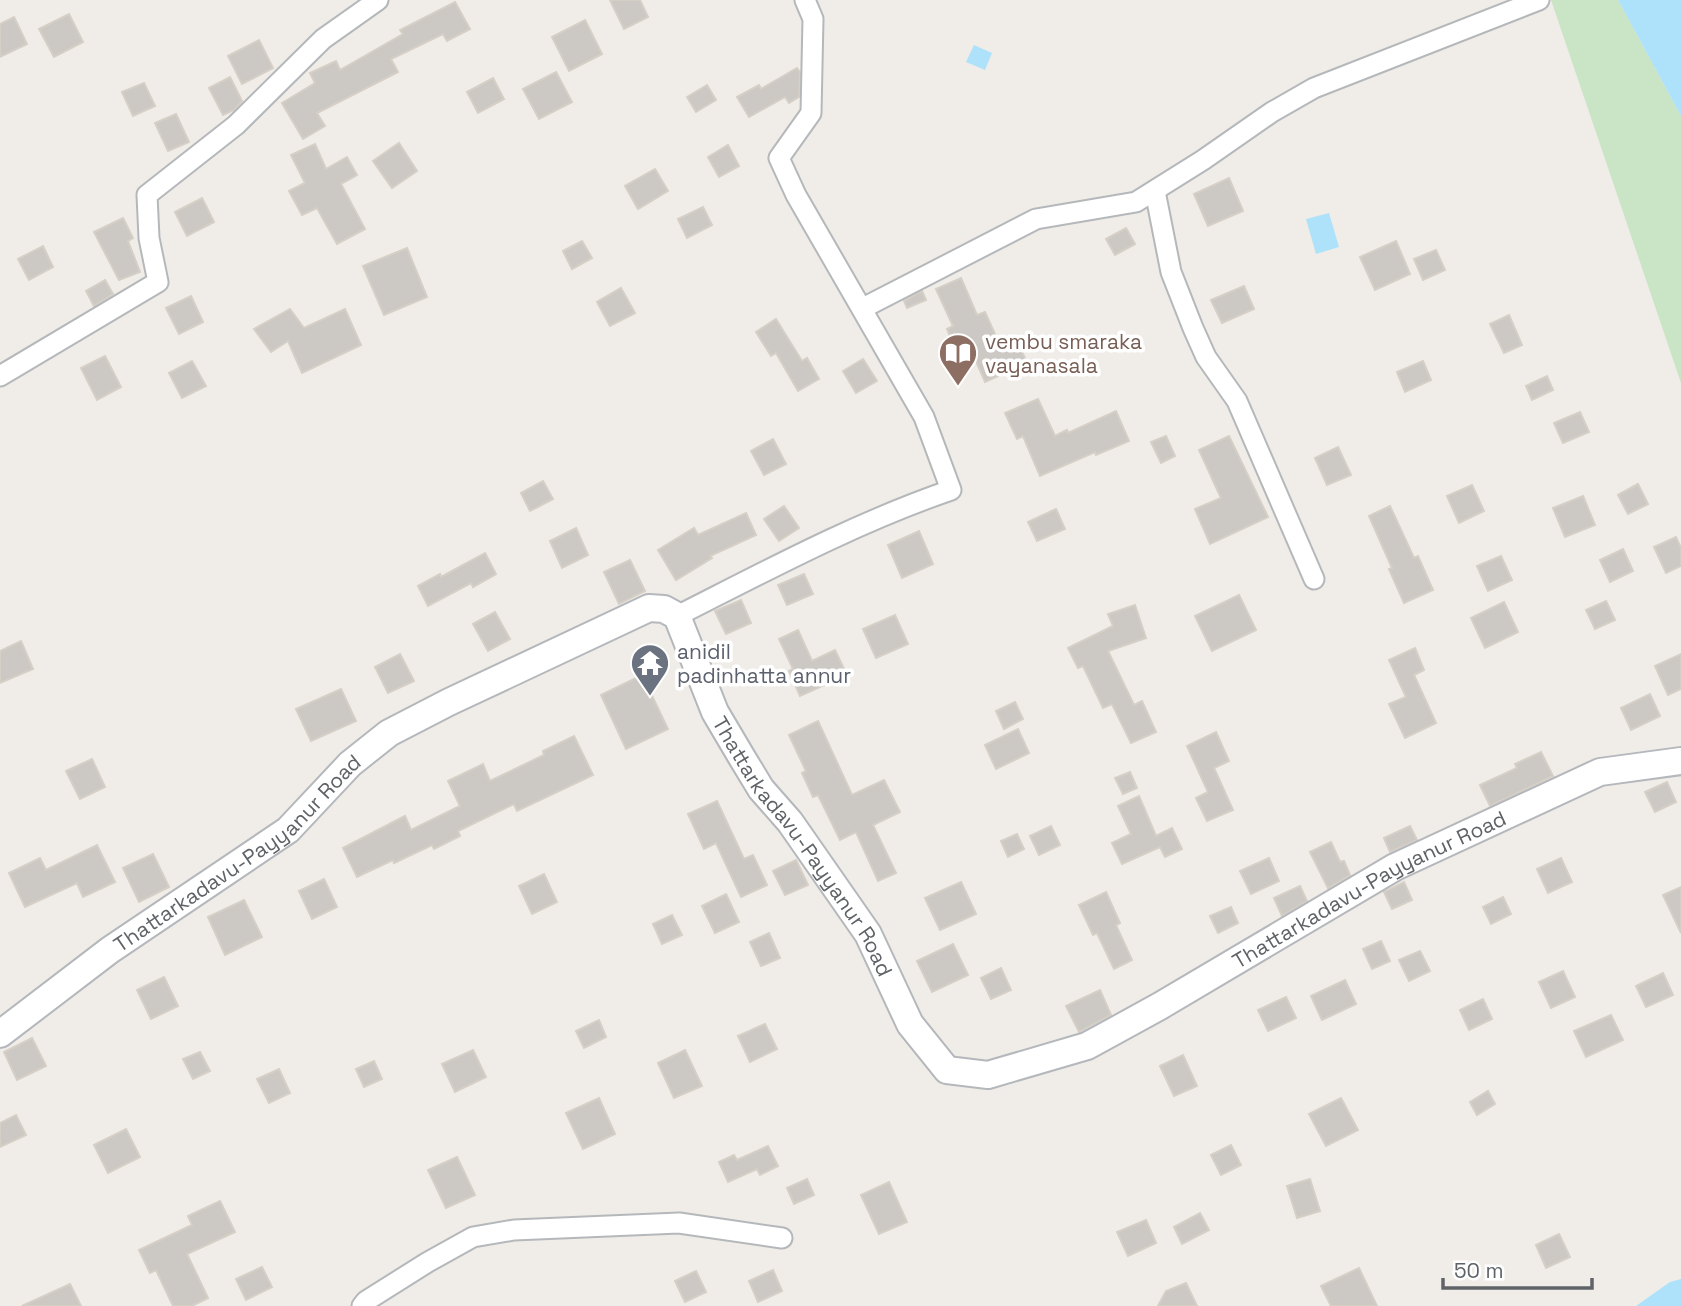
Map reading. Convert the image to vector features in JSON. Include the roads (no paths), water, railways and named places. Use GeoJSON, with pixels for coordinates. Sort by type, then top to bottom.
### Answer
{"type":"FeatureCollection","features":[{"type":"Feature","properties":{"kind":"main road","name":"Thattarkadavu-Payyanur Road"},"geometry":{"type":"LineString","coordinates":[[0,1034],[110,950],[288,830],[350,764],[389,733],[649,608],[664,609],[677,616],[715,712],[740,756],[761,789],[790,822],[868,934],[910,1024],[947,1070],[988,1075],[1087,1046],[1395,867],[1600,772],[1681,761]]}},
{"type":"Feature","properties":{"kind":"street"},"geometry":{"type":"LineString","coordinates":[[0,376],[158,282],[149,238],[147,195],[236,125],[323,39],[378,0]]}},
{"type":"Feature","properties":{"kind":"street"},"geometry":{"type":"LineString","coordinates":[[677,616],[901,507],[951,490],[924,417],[796,195],[779,158],[811,113],[813,19],[805,0]]}},
{"type":"Feature","properties":{"kind":"street"},"geometry":{"type":"LineString","coordinates":[[863,308],[1036,219],[1136,202],[1272,112],[1314,88],[1539,0]]}},
{"type":"Feature","properties":{"kind":"street"},"geometry":{"type":"LineString","coordinates":[[1155,191],[1171,272],[1193,328],[1206,357],[1237,401],[1314,579]]}},
{"type":"Feature","properties":{"kind":"street"},"geometry":{"type":"LineString","coordinates":[[362,1306],[428,1262],[473,1237],[514,1230],[679,1223],[782,1238]]}},
{"type":"Feature","properties":{"kind":"water"},"geometry":{"type":"Polygon","coordinates":[[[1618,0],[1681,0],[1681,116],[1618,0]]]}},
{"type":"Feature","properties":{"kind":"water"},"geometry":{"type":"Polygon","coordinates":[[[974,45],[992,53],[985,70],[966,62],[974,45]]]}},
{"type":"Feature","properties":{"kind":"water"},"geometry":{"type":"Polygon","coordinates":[[[1329,213],[1339,247],[1316,254],[1306,219],[1329,213]]]}},
{"type":"Feature","properties":{"kind":"water"},"geometry":{"type":"Polygon","coordinates":[[[1681,1279],[1681,1306],[1636,1306],[1670,1282],[1681,1279]]]}},
{"type":"Feature","properties":{"kind":"place","name":"vembu smaraka vayanasala"},"geometry":{"type":"Point","coordinates":[958,387]}},
{"type":"Feature","properties":{"kind":"place","name":"anidil padinhatta annur"},"geometry":{"type":"Point","coordinates":[650,697]}}]}
